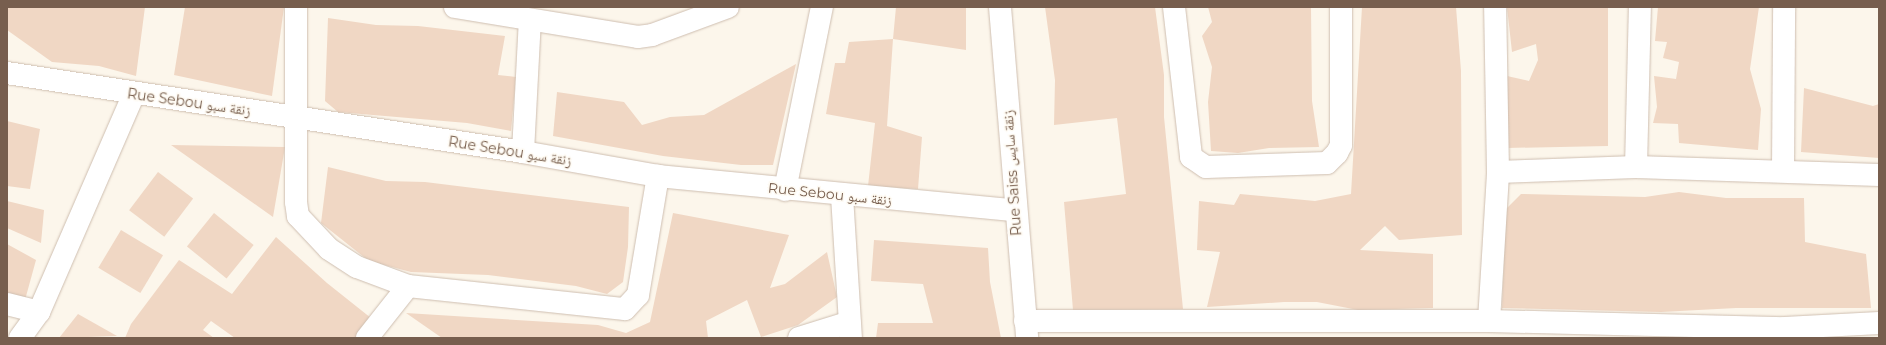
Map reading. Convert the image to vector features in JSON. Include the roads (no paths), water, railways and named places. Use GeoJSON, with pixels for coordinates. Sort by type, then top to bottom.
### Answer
{"type":"FeatureCollection","features":[{"type":"Feature","properties":{"kind":"street"},"geometry":{"type":"LineString","coordinates":[[296,7],[296,202],[298,216],[329,249],[345,260],[408,286],[625,309],[638,295],[658,176]]}},
{"type":"Feature","properties":{"kind":"street"},"geometry":{"type":"LineString","coordinates":[[455,7],[638,36],[652,35],[728,7]]}},
{"type":"Feature","properties":{"kind":"street"},"geometry":{"type":"LineString","coordinates":[[785,190],[822,7]]}},
{"type":"Feature","properties":{"kind":"street","name":"Rue Saiss زنقة سايس"},"geometry":{"type":"LineString","coordinates":[[1000,7],[1014,210],[1026,330]]}},
{"type":"Feature","properties":{"kind":"street"},"geometry":{"type":"LineString","coordinates":[[1174,7],[1191,157],[1206,167],[1327,163],[1337,153],[1340,145],[1341,7]]}},
{"type":"Feature","properties":{"kind":"street"},"geometry":{"type":"LineString","coordinates":[[1489,321],[1498,172],[1495,7]]}},
{"type":"Feature","properties":{"kind":"street"},"geometry":{"type":"LineString","coordinates":[[1636,167],[1640,7]]}},
{"type":"Feature","properties":{"kind":"street"},"geometry":{"type":"LineString","coordinates":[[1783,170],[1784,7]]}},
{"type":"Feature","properties":{"kind":"street"},"geometry":{"type":"LineString","coordinates":[[523,152],[530,20]]}},
{"type":"Feature","properties":{"kind":"street","name":"Rue Sebou زنقة سبو"},"geometry":{"type":"LineString","coordinates":[[7,73],[523,152],[658,176],[842,196],[1014,210]]}},
{"type":"Feature","properties":{"kind":"street"},"geometry":{"type":"LineString","coordinates":[[20,338],[39,312],[134,93]]}},
{"type":"Feature","properties":{"kind":"street"},"geometry":{"type":"LineString","coordinates":[[1498,172],[1636,167],[1783,170],[1877,180]]}},
{"type":"Feature","properties":{"kind":"street"},"geometry":{"type":"LineString","coordinates":[[799,338],[851,330],[842,196]]}},
{"type":"Feature","properties":{"kind":"street"},"geometry":{"type":"LineString","coordinates":[[367,338],[408,286]]}},
{"type":"Feature","properties":{"kind":"street"},"geometry":{"type":"LineString","coordinates":[[7,304],[39,312]]}},
{"type":"Feature","properties":{"kind":"street"},"geometry":{"type":"LineString","coordinates":[[1026,330],[1225,329],[1489,321],[1785,333],[1879,322]]}}]}
